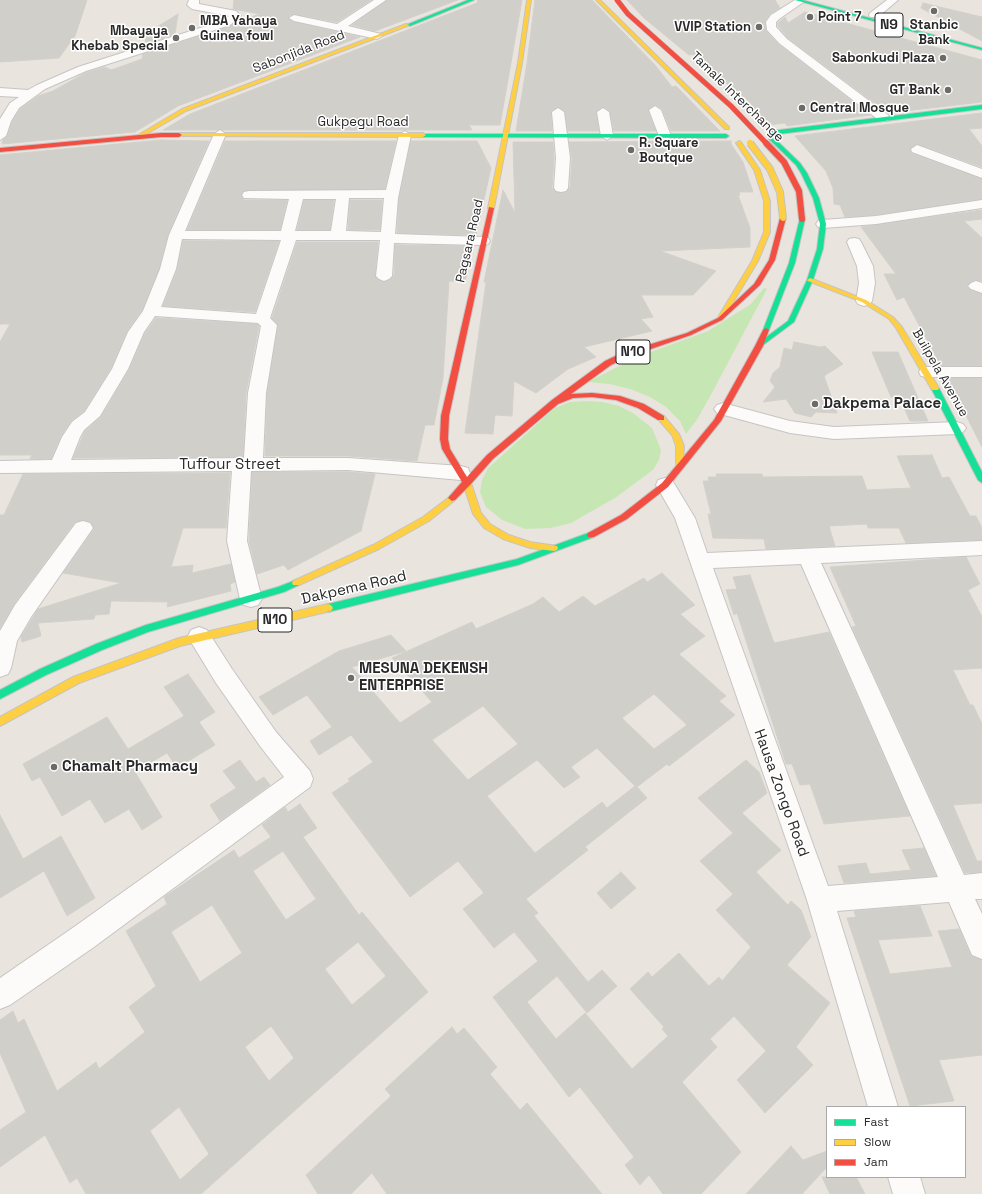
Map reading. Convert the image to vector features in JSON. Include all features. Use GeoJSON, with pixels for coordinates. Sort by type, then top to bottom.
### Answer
{"type":"FeatureCollection","features":[{"type":"Feature","properties":{"kind":"main road","name":"Sabonjida Road"},"geometry":{"type":"LineString","coordinates":[[140,136],[184,110],[472,0]]}},
{"type":"Feature","properties":{"kind":"main road","name":"Pagsara Road"},"geometry":{"type":"LineString","coordinates":[[529,0],[520,63],[506,136],[445,416],[444,439],[446,449],[464,478],[477,514],[488,526],[506,537],[530,545],[561,548]]}},
{"type":"Feature","properties":{"kind":"main road"},"geometry":{"type":"LineString","coordinates":[[598,0],[732,130],[757,170],[767,201],[767,232],[755,261],[720,319]]}},
{"type":"Feature","properties":{"kind":"main road","name":"Tamale Interchange"},"geometry":{"type":"LineString","coordinates":[[604,0],[621,20],[732,130],[755,148],[770,169],[780,192],[783,218],[772,260],[757,285],[720,319]]}},
{"type":"Feature","properties":{"kind":"main road","name":"Tamale Interchange"},"geometry":{"type":"LineString","coordinates":[[617,0],[628,14],[732,106],[784,162],[799,191],[802,219],[792,263],[759,346]]}},
{"type":"Feature","properties":{"kind":"main road"},"geometry":{"type":"LineString","coordinates":[[623,0],[632,12],[757,125],[771,135],[798,164],[816,198],[823,224],[820,249],[810,280],[791,322],[759,346]]}},
{"type":"Feature","properties":{"kind":"main road","name":"N9"},"geometry":{"type":"LineString","coordinates":[[822,0],[982,44]]}},
{"type":"Feature","properties":{"kind":"main road","name":"N9"},"geometry":{"type":"LineString","coordinates":[[799,1],[982,49]]}},
{"type":"Feature","properties":{"kind":"main road"},"geometry":{"type":"LineString","coordinates":[[739,143],[759,144],[771,135],[884,118],[982,107]]}},
{"type":"Feature","properties":{"kind":"main road"},"geometry":{"type":"LineString","coordinates":[[732,130],[743,123],[757,125]]}},
{"type":"Feature","properties":{"kind":"main road","name":"Gukpegu Road"},"geometry":{"type":"LineString","coordinates":[[0,150],[140,136],[220,134],[665,136],[732,130]]}},
{"type":"Feature","properties":{"kind":"main road","name":"Builpela Avenue"},"geometry":{"type":"LineString","coordinates":[[810,280],[864,301],[880,310],[895,322],[910,343],[927,372],[957,428],[982,480]]}},
{"type":"Feature","properties":{"kind":"main road","name":"N10"},"geometry":{"type":"LineString","coordinates":[[464,478],[477,469],[555,402],[608,363],[625,355],[690,334],[720,319]]}},
{"type":"Feature","properties":{"kind":"main road","name":"N10"},"geometry":{"type":"LineString","coordinates":[[561,548],[586,538],[624,517],[665,485],[680,464],[717,421],[759,346]]}},
{"type":"Feature","properties":{"kind":"main road"},"geometry":{"type":"LineString","coordinates":[[555,402],[572,396],[592,396],[617,398],[641,406],[662,419],[675,434],[680,446],[680,464]]}},
{"type":"Feature","properties":{"kind":"main road","name":"Dakpema Road"},"geometry":{"type":"LineString","coordinates":[[0,695],[42,672],[106,644],[146,629],[281,590],[376,547],[426,519],[449,501],[464,478]]}},
{"type":"Feature","properties":{"kind":"main road","name":"Dakpema Road"},"geometry":{"type":"LineString","coordinates":[[0,722],[76,680],[140,655],[199,636],[348,604],[518,562],[561,548]]}},
{"type":"Feature","properties":{"kind":"street"},"geometry":{"type":"LineString","coordinates":[[0,136],[14,106],[30,94],[82,69],[214,27],[231,21],[236,16],[232,13],[196,7],[192,5],[194,0]]}},
{"type":"Feature","properties":{"kind":"street"},"geometry":{"type":"LineString","coordinates":[[338,28],[381,0]]}},
{"type":"Feature","properties":{"kind":"street"},"geometry":{"type":"LineString","coordinates":[[874,15],[893,0]]}},
{"type":"Feature","properties":{"kind":"street"},"geometry":{"type":"LineString","coordinates":[[799,1],[775,17],[771,22],[771,28],[783,41],[884,118]]}},
{"type":"Feature","properties":{"kind":"street"},"geometry":{"type":"LineString","coordinates":[[294,18],[377,36]]}},
{"type":"Feature","properties":{"kind":"street"},"geometry":{"type":"LineString","coordinates":[[0,92],[30,94]]}},
{"type":"Feature","properties":{"kind":"street"},"geometry":{"type":"LineString","coordinates":[[655,110],[665,136]]}},
{"type":"Feature","properties":{"kind":"street"},"geometry":{"type":"LineString","coordinates":[[558,112],[562,158],[561,188]]}},
{"type":"Feature","properties":{"kind":"street"},"geometry":{"type":"LineString","coordinates":[[603,112],[607,136]]}},
{"type":"Feature","properties":{"kind":"street"},"geometry":{"type":"LineString","coordinates":[[59,466],[71,437],[78,426],[91,416],[120,369],[136,332],[151,312],[168,269],[176,235],[220,134]]}},
{"type":"Feature","properties":{"kind":"street"},"geometry":{"type":"LineString","coordinates":[[384,276],[392,194],[405,135]]}},
{"type":"Feature","properties":{"kind":"street"},"geometry":{"type":"LineString","coordinates":[[917,148],[982,174]]}},
{"type":"Feature","properties":{"kind":"street"},"geometry":{"type":"LineString","coordinates":[[262,319],[288,235],[297,194]]}},
{"type":"Feature","properties":{"kind":"street"},"geometry":{"type":"LineString","coordinates":[[338,236],[343,194]]}},
{"type":"Feature","properties":{"kind":"street"},"geometry":{"type":"LineString","coordinates":[[249,195],[392,194]]}},
{"type":"Feature","properties":{"kind":"street"},"geometry":{"type":"LineString","coordinates":[[823,224],[876,220],[982,204]]}},
{"type":"Feature","properties":{"kind":"street"},"geometry":{"type":"LineString","coordinates":[[176,235],[288,235],[483,241]]}},
{"type":"Feature","properties":{"kind":"street"},"geometry":{"type":"LineString","coordinates":[[854,242],[865,266],[867,283],[864,301]]}},
{"type":"Feature","properties":{"kind":"street"},"geometry":{"type":"LineString","coordinates":[[151,312],[262,319],[269,325],[270,330],[257,393],[248,464],[240,483],[237,541],[251,599]]}},
{"type":"Feature","properties":{"kind":"street"},"geometry":{"type":"LineString","coordinates":[[927,372],[982,372]]}},
{"type":"Feature","properties":{"kind":"street"},"geometry":{"type":"LineString","coordinates":[[723,409],[790,427],[834,433],[957,428]]}},
{"type":"Feature","properties":{"kind":"street","name":"Tuffour Street"},"geometry":{"type":"LineString","coordinates":[[0,467],[348,464],[464,478]]}},
{"type":"Feature","properties":{"kind":"street","name":"Hausa Zongo Road"},"geometry":{"type":"LineString","coordinates":[[665,485],[685,518],[820,900],[883,1106]]}},
{"type":"Feature","properties":{"kind":"street"},"geometry":{"type":"LineString","coordinates":[[0,668],[6,640],[23,611],[83,528]]}},
{"type":"Feature","properties":{"kind":"street"},"geometry":{"type":"LineString","coordinates":[[701,561],[982,548]]}},
{"type":"Feature","properties":{"kind":"street"},"geometry":{"type":"LineString","coordinates":[[808,556],[969,887],[982,944]]}},
{"type":"Feature","properties":{"kind":"street"},"geometry":{"type":"LineString","coordinates":[[0,995],[84,937],[300,779],[263,733],[199,636]]}},
{"type":"Feature","properties":{"kind":"street"},"geometry":{"type":"LineString","coordinates":[[820,900],[969,887]]}},
{"type":"Feature","properties":{"kind":"street"},"geometry":{"type":"LineString","coordinates":[[904,1178],[909,1194]]}},
{"type":"Feature","properties":{"kind":"green space"},"geometry":{"type":"Polygon","coordinates":[[[764,288],[767,289],[713,391],[698,418],[686,434],[680,421],[666,407],[650,397],[630,389],[609,384],[588,382],[637,357],[708,331],[751,304],[764,288]]]}},
{"type":"Feature","properties":{"kind":"green space"},"geometry":{"type":"Polygon","coordinates":[[[570,402],[603,402],[619,406],[633,413],[652,428],[661,450],[659,460],[653,470],[615,498],[571,523],[551,528],[525,529],[502,520],[486,507],[480,492],[482,480],[488,468],[555,408],[570,402]]]}},
{"type":"Feature","properties":{"kind":"building"},"geometry":{"type":"Polygon","coordinates":[[[0,0],[87,0],[75,36],[59,58],[0,62],[0,0]]]}},
{"type":"Feature","properties":{"kind":"building"},"geometry":{"type":"Polygon","coordinates":[[[234,0],[371,0],[337,22],[294,14],[288,17],[294,22],[360,37],[178,106],[135,132],[2,144],[20,109],[38,96],[53,91],[85,73],[105,67],[111,70],[142,59],[143,54],[230,26],[236,22],[260,14],[233,9],[234,0]]]}},
{"type":"Feature","properties":{"kind":"building"},"geometry":{"type":"Polygon","coordinates":[[[387,0],[458,0],[375,31],[352,25],[387,0]]]}},
{"type":"Feature","properties":{"kind":"building"},"geometry":{"type":"Polygon","coordinates":[[[478,0],[522,0],[500,125],[469,125],[472,130],[163,130],[190,114],[477,3],[478,0]]]}},
{"type":"Feature","properties":{"kind":"building"},"geometry":{"type":"Polygon","coordinates":[[[535,0],[592,0],[655,65],[672,87],[676,86],[720,131],[671,131],[662,109],[656,105],[648,110],[656,131],[614,131],[610,112],[604,107],[596,112],[599,131],[568,131],[565,112],[559,107],[551,112],[552,131],[516,131],[535,0]]]}},
{"type":"Feature","properties":{"kind":"building"},"geometry":{"type":"Polygon","coordinates":[[[627,0],[775,0],[780,8],[770,14],[765,21],[766,31],[778,44],[870,115],[787,126],[785,123],[768,125],[744,96],[742,97],[692,54],[689,55],[644,18],[627,0]]]}},
{"type":"Feature","properties":{"kind":"building"},"geometry":{"type":"Polygon","coordinates":[[[923,3],[982,17],[982,41],[921,8],[923,3]]]}},
{"type":"Feature","properties":{"kind":"building"},"geometry":{"type":"Polygon","coordinates":[[[805,12],[982,60],[982,102],[888,113],[788,38],[778,26],[778,23],[785,17],[788,23],[805,12]]]}},
{"type":"Feature","properties":{"kind":"building"},"geometry":{"type":"Polygon","coordinates":[[[178,14],[175,34],[145,44],[147,33],[178,14]]]}},
{"type":"Feature","properties":{"kind":"building"},"geometry":{"type":"Polygon","coordinates":[[[982,113],[982,128],[969,129],[982,146],[982,167],[918,144],[910,149],[911,153],[982,179],[982,199],[876,215],[845,217],[840,205],[834,204],[833,188],[826,171],[795,136],[982,113]]]}},
{"type":"Feature","properties":{"kind":"building"},"geometry":{"type":"Polygon","coordinates":[[[161,140],[209,141],[168,234],[159,269],[142,310],[127,331],[111,368],[84,411],[71,421],[61,436],[51,459],[30,459],[32,455],[0,455],[0,342],[10,324],[0,324],[0,155],[161,140]]]}},
{"type":"Feature","properties":{"kind":"building"},"geometry":{"type":"Polygon","coordinates":[[[225,141],[396,141],[385,189],[244,191],[241,196],[244,200],[287,200],[280,230],[187,230],[225,141]]]}},
{"type":"Feature","properties":{"kind":"building"},"geometry":{"type":"Polygon","coordinates":[[[411,141],[477,141],[491,168],[476,235],[397,233],[399,198],[411,141]]]}},
{"type":"Feature","properties":{"kind":"building"},"geometry":{"type":"Polygon","coordinates":[[[731,141],[731,144],[743,162],[753,192],[739,192],[740,195],[738,195],[750,228],[750,247],[660,251],[716,271],[693,295],[641,295],[653,317],[641,319],[652,331],[584,347],[596,357],[568,369],[536,393],[514,381],[512,416],[495,415],[493,434],[465,433],[486,282],[484,282],[503,190],[515,213],[513,142],[553,142],[554,158],[552,188],[556,192],[561,193],[566,192],[570,188],[572,158],[569,142],[731,141]]]}},
{"type":"Feature","properties":{"kind":"building"},"geometry":{"type":"Polygon","coordinates":[[[304,200],[334,200],[330,230],[297,230],[304,200]]]}},
{"type":"Feature","properties":{"kind":"building"},"geometry":{"type":"Polygon","coordinates":[[[350,200],[382,200],[380,230],[348,230],[350,200]]]}},
{"type":"Feature","properties":{"kind":"building"},"geometry":{"type":"Polygon","coordinates":[[[982,210],[982,219],[964,221],[982,238],[982,281],[975,280],[966,286],[970,290],[982,294],[982,366],[941,366],[904,297],[897,300],[884,274],[896,274],[861,227],[982,210]]]}},
{"type":"Feature","properties":{"kind":"building"},"geometry":{"type":"Polygon","coordinates":[[[183,241],[279,241],[255,312],[163,306],[177,270],[183,241]]]}},
{"type":"Feature","properties":{"kind":"building"},"geometry":{"type":"Polygon","coordinates":[[[297,242],[378,242],[375,276],[383,282],[390,280],[394,276],[395,245],[473,246],[465,282],[449,281],[443,378],[434,425],[425,425],[417,461],[348,456],[265,456],[267,393],[278,325],[272,318],[297,242]]]}},
{"type":"Feature","properties":{"kind":"building"},"geometry":{"type":"Polygon","coordinates":[[[156,318],[257,324],[259,326],[246,393],[243,457],[73,458],[85,431],[101,417],[129,370],[145,333],[156,318]]]}},
{"type":"Feature","properties":{"kind":"building"},"geometry":{"type":"Polygon","coordinates":[[[794,342],[820,347],[825,346],[843,364],[824,376],[837,413],[816,412],[811,417],[795,413],[786,399],[763,402],[775,387],[770,381],[773,373],[780,367],[784,348],[792,350],[794,342]]]}},
{"type":"Feature","properties":{"kind":"building"},"geometry":{"type":"Polygon","coordinates":[[[872,352],[898,352],[928,421],[910,421],[899,397],[891,397],[872,352]]]}},
{"type":"Feature","properties":{"kind":"building"},"geometry":{"type":"Polygon","coordinates":[[[947,378],[982,378],[982,447],[947,378]]]}},
{"type":"Feature","properties":{"kind":"building"},"geometry":{"type":"Polygon","coordinates":[[[932,455],[942,478],[949,477],[970,516],[976,516],[982,528],[982,540],[906,543],[899,528],[868,528],[867,524],[829,526],[835,546],[766,549],[764,539],[713,538],[708,514],[711,514],[703,481],[709,481],[708,477],[717,477],[716,474],[762,474],[763,477],[862,476],[867,490],[911,488],[897,456],[932,455]]]}},
{"type":"Feature","properties":{"kind":"building"},"geometry":{"type":"Polygon","coordinates":[[[252,472],[348,472],[375,474],[361,531],[288,570],[284,565],[257,574],[249,541],[252,472]]]}},
{"type":"Feature","properties":{"kind":"building"},"geometry":{"type":"Polygon","coordinates":[[[230,473],[226,528],[183,528],[171,567],[193,565],[192,573],[231,564],[235,582],[230,584],[231,591],[167,607],[168,602],[111,601],[109,614],[95,615],[94,619],[38,623],[41,636],[22,642],[21,637],[38,609],[121,583],[63,573],[94,529],[91,522],[83,520],[75,522],[14,604],[0,628],[0,515],[4,515],[23,474],[230,473]]]}},
{"type":"Feature","properties":{"kind":"building"},"geometry":{"type":"Polygon","coordinates":[[[966,557],[980,584],[968,590],[982,617],[982,668],[953,670],[970,705],[973,705],[982,724],[982,803],[953,805],[977,861],[982,861],[982,872],[965,873],[852,627],[856,626],[830,567],[966,557]]]}},
{"type":"Feature","properties":{"kind":"building"},"geometry":{"type":"Polygon","coordinates":[[[662,573],[695,605],[680,614],[705,636],[679,654],[726,696],[719,701],[735,715],[669,766],[667,764],[637,787],[647,798],[585,847],[588,850],[526,899],[538,913],[534,916],[588,982],[602,970],[617,986],[587,1013],[557,976],[527,1002],[556,1039],[585,1013],[632,1069],[668,1036],[662,1029],[664,1027],[630,989],[648,972],[652,977],[679,953],[709,986],[719,977],[722,981],[751,947],[716,910],[733,894],[700,861],[733,833],[698,798],[746,760],[759,772],[767,793],[742,813],[781,850],[756,872],[788,905],[791,901],[801,910],[811,937],[787,965],[830,1003],[796,1047],[813,1065],[765,1113],[737,1080],[766,1051],[734,1016],[710,1039],[717,1047],[682,1082],[741,1152],[701,1194],[663,1194],[649,1175],[640,1185],[625,1165],[634,1157],[580,1087],[569,1097],[493,997],[538,961],[514,932],[494,948],[463,909],[484,893],[458,861],[410,897],[332,793],[350,781],[348,779],[373,762],[351,735],[319,755],[310,741],[332,727],[307,695],[273,715],[259,697],[339,651],[391,635],[406,651],[352,667],[400,723],[432,702],[392,658],[472,622],[476,629],[533,604],[543,597],[559,612],[583,596],[595,606],[644,578],[647,582],[662,573]],[[654,694],[622,718],[654,749],[687,725],[654,694]],[[483,706],[432,740],[468,780],[518,744],[483,706]],[[597,748],[571,767],[580,777],[564,788],[537,760],[487,796],[535,853],[602,802],[607,808],[635,786],[597,748]]]}},
{"type":"Feature","properties":{"kind":"building"},"geometry":{"type":"Polygon","coordinates":[[[750,575],[774,643],[829,632],[910,816],[824,824],[810,784],[800,785],[792,764],[786,764],[737,613],[734,615],[726,590],[737,589],[733,577],[750,575]]]}},
{"type":"Feature","properties":{"kind":"building"},"geometry":{"type":"Polygon","coordinates":[[[188,674],[215,712],[199,722],[215,745],[177,768],[167,753],[135,772],[162,817],[142,830],[129,809],[105,823],[90,799],[62,816],[40,777],[32,781],[23,764],[107,717],[128,749],[184,716],[164,687],[188,674]]]}},
{"type":"Feature","properties":{"kind":"building"},"geometry":{"type":"Polygon","coordinates":[[[240,760],[256,782],[264,777],[270,785],[220,821],[210,805],[236,788],[223,771],[240,760]]]}},
{"type":"Feature","properties":{"kind":"building"},"geometry":{"type":"Polygon","coordinates":[[[300,804],[317,828],[303,837],[359,915],[362,912],[428,992],[201,1194],[86,1194],[77,1178],[70,1183],[45,1135],[0,1167],[0,1130],[26,1112],[0,1053],[0,1020],[13,1011],[18,1023],[24,1019],[57,1091],[96,1062],[99,1069],[145,1032],[129,1007],[156,986],[126,931],[167,904],[164,897],[234,850],[239,858],[271,837],[262,825],[285,807],[288,812],[300,804]],[[283,851],[253,871],[286,920],[316,899],[283,851]],[[212,905],[171,932],[200,982],[242,953],[212,905]],[[358,942],[325,969],[352,1005],[386,976],[358,942]],[[271,1026],[245,1047],[269,1081],[294,1058],[271,1026]],[[179,1107],[150,1131],[180,1180],[209,1154],[179,1107]]]}},
{"type":"Feature","properties":{"kind":"building"},"geometry":{"type":"Polygon","coordinates":[[[0,815],[23,859],[61,836],[95,898],[67,916],[44,871],[0,898],[0,815]]]}},
{"type":"Feature","properties":{"kind":"building"},"geometry":{"type":"Polygon","coordinates":[[[924,848],[936,876],[844,883],[838,866],[866,863],[870,874],[911,870],[902,850],[924,848]]]}},
{"type":"Feature","properties":{"kind":"building"},"geometry":{"type":"Polygon","coordinates":[[[621,872],[636,888],[611,909],[597,893],[621,872]]]}},
{"type":"Feature","properties":{"kind":"building"},"geometry":{"type":"Polygon","coordinates":[[[920,906],[932,936],[878,940],[890,974],[952,967],[938,931],[959,929],[971,956],[982,960],[982,1055],[939,1060],[954,1101],[910,1106],[847,918],[856,917],[854,911],[920,906]]]}},
{"type":"Feature","properties":{"kind":"building"},"geometry":{"type":"Polygon","coordinates":[[[452,1027],[457,1034],[464,1028],[497,1067],[490,1074],[520,1110],[527,1103],[602,1194],[387,1194],[372,1173],[351,1194],[318,1194],[306,1175],[391,1096],[385,1089],[452,1027]]]}},
{"type":"Feature","properties":{"kind":"building"},"geometry":{"type":"Polygon","coordinates":[[[791,1146],[803,1160],[826,1151],[826,1168],[802,1194],[746,1194],[791,1146]]]}},
{"type":"Feature","properties":{"kind":"building"},"geometry":{"type":"Polygon","coordinates":[[[822,1177],[857,1178],[865,1194],[830,1194],[822,1177]]]}},
{"type":"Feature","properties":{"kind":"traffic: fast"},"geometry":{"type":"LineString","coordinates":[[408,25],[472,0]]}},
{"type":"Feature","properties":{"kind":"traffic: fast"},"geometry":{"type":"LineString","coordinates":[[797,0],[982,49]]}},
{"type":"Feature","properties":{"kind":"traffic: fast"},"geometry":{"type":"LineString","coordinates":[[771,133],[982,107]]}},
{"type":"Feature","properties":{"kind":"traffic: fast"},"geometry":{"type":"LineString","coordinates":[[423,135],[726,136]]}},
{"type":"Feature","properties":{"kind":"traffic: fast"},"geometry":{"type":"LineString","coordinates":[[759,346],[791,322],[810,280],[820,249],[823,224],[816,198],[804,173],[798,164],[771,138]]}},
{"type":"Feature","properties":{"kind":"traffic: fast"},"geometry":{"type":"LineString","coordinates":[[766,330],[792,263],[802,219]]}},
{"type":"Feature","properties":{"kind":"traffic: fast"},"geometry":{"type":"LineString","coordinates":[[935,388],[982,480]]}},
{"type":"Feature","properties":{"kind":"traffic: fast"},"geometry":{"type":"LineString","coordinates":[[328,608],[518,562],[591,535]]}},
{"type":"Feature","properties":{"kind":"traffic: fast"},"geometry":{"type":"LineString","coordinates":[[0,695],[43,672],[99,647],[146,629],[281,590],[296,583]]}},
{"type":"Feature","properties":{"kind":"traffic: slow"},"geometry":{"type":"LineString","coordinates":[[491,208],[520,63],[529,0]]}},
{"type":"Feature","properties":{"kind":"traffic: slow"},"geometry":{"type":"LineString","coordinates":[[598,0],[727,128]]}},
{"type":"Feature","properties":{"kind":"traffic: slow"},"geometry":{"type":"LineString","coordinates":[[141,135],[184,110],[408,25]]}},
{"type":"Feature","properties":{"kind":"traffic: slow"},"geometry":{"type":"LineString","coordinates":[[179,135],[423,135]]}},
{"type":"Feature","properties":{"kind":"traffic: slow"},"geometry":{"type":"LineString","coordinates":[[720,319],[755,261],[767,232],[767,201],[757,170],[739,143]]}},
{"type":"Feature","properties":{"kind":"traffic: slow"},"geometry":{"type":"LineString","coordinates":[[750,143],[770,169],[780,192],[783,218]]}},
{"type":"Feature","properties":{"kind":"traffic: slow"},"geometry":{"type":"LineString","coordinates":[[810,280],[864,301],[891,318],[899,327],[935,388]]}},
{"type":"Feature","properties":{"kind":"traffic: slow"},"geometry":{"type":"LineString","coordinates":[[661,418],[675,434],[680,446],[680,464]]}},
{"type":"Feature","properties":{"kind":"traffic: slow"},"geometry":{"type":"LineString","coordinates":[[467,483],[477,514],[487,526],[506,537],[530,545],[554,548]]}},
{"type":"Feature","properties":{"kind":"traffic: slow"},"geometry":{"type":"LineString","coordinates":[[296,583],[376,547],[426,519],[452,498]]}},
{"type":"Feature","properties":{"kind":"traffic: slow"},"geometry":{"type":"LineString","coordinates":[[0,722],[76,680],[179,642],[328,608]]}},
{"type":"Feature","properties":{"kind":"traffic: jam"},"geometry":{"type":"LineString","coordinates":[[617,0],[628,14],[731,106],[784,162],[799,191],[802,219]]}},
{"type":"Feature","properties":{"kind":"traffic: jam"},"geometry":{"type":"LineString","coordinates":[[0,150],[161,135],[179,135]]}},
{"type":"Feature","properties":{"kind":"traffic: jam"},"geometry":{"type":"LineString","coordinates":[[467,483],[446,449],[444,439],[445,416],[491,208]]}},
{"type":"Feature","properties":{"kind":"traffic: jam"},"geometry":{"type":"LineString","coordinates":[[559,399],[608,363],[625,355],[689,334],[720,319],[757,285],[772,260],[783,218]]}},
{"type":"Feature","properties":{"kind":"traffic: jam"},"geometry":{"type":"LineString","coordinates":[[591,535],[624,517],[665,485],[717,421],[759,346],[766,330]]}},
{"type":"Feature","properties":{"kind":"traffic: jam"},"geometry":{"type":"LineString","coordinates":[[452,498],[490,457],[555,402],[572,396],[592,395],[617,398],[641,406],[661,418]]}},
{"type":"Feature","properties":{"kind":"place","name":"Stanbic Bank"},"geometry":{"type":"Point","coordinates":[934,11]}},
{"type":"Feature","properties":{"kind":"place","name":"Point 7"},"geometry":{"type":"Point","coordinates":[810,17]}},
{"type":"Feature","properties":{"kind":"place","name":"VVIP Station"},"geometry":{"type":"Point","coordinates":[759,27]}},
{"type":"Feature","properties":{"kind":"place","name":"MBA Yahaya Guinea fowl"},"geometry":{"type":"Point","coordinates":[192,28]}},
{"type":"Feature","properties":{"kind":"place","name":"Mbayaya Khebab Special"},"geometry":{"type":"Point","coordinates":[176,38]}},
{"type":"Feature","properties":{"kind":"place","name":"Sabonkudi Plaza"},"geometry":{"type":"Point","coordinates":[943,58]}},
{"type":"Feature","properties":{"kind":"place","name":"GT Bank"},"geometry":{"type":"Point","coordinates":[948,90]}},
{"type":"Feature","properties":{"kind":"place","name":"Central Mosque"},"geometry":{"type":"Point","coordinates":[802,108]}},
{"type":"Feature","properties":{"kind":"place","name":"R. Square Boutque"},"geometry":{"type":"Point","coordinates":[631,150]}},
{"type":"Feature","properties":{"kind":"place","name":"Dakpema Palace"},"geometry":{"type":"Point","coordinates":[815,404]}},
{"type":"Feature","properties":{"kind":"place","name":"MESUNA DEKENSH ENTERPRISE"},"geometry":{"type":"Point","coordinates":[351,678]}},
{"type":"Feature","properties":{"kind":"place","name":"Chamalt Pharmacy"},"geometry":{"type":"Point","coordinates":[54,767]}}]}
